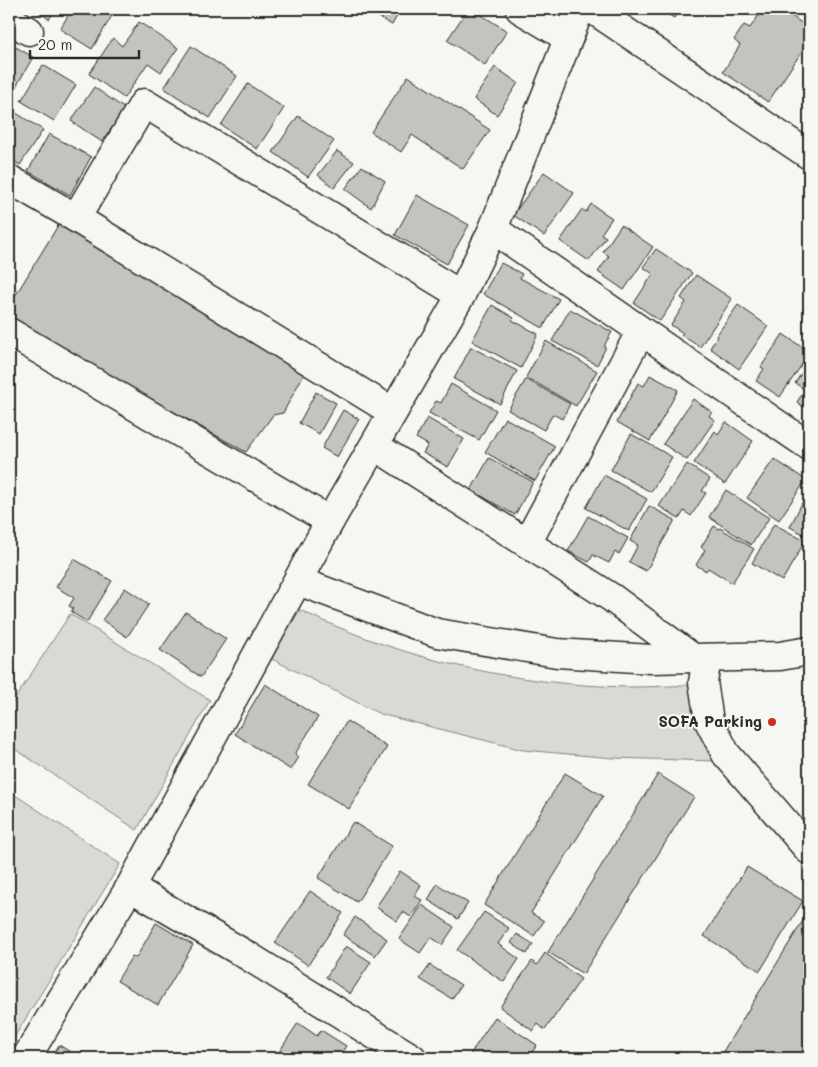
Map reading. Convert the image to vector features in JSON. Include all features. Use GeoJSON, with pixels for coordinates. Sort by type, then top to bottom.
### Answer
{"type":"FeatureCollection","features":[{"type":"Feature","properties":{"kind":"street"},"geometry":{"type":"LineString","coordinates":[[520,9],[568,38]]}},
{"type":"Feature","properties":{"kind":"street"},"geometry":{"type":"LineString","coordinates":[[26,1058],[130,887],[330,522],[461,295],[492,229],[580,9]]}},
{"type":"Feature","properties":{"kind":"street"},"geometry":{"type":"LineString","coordinates":[[592,9],[809,155]]}},
{"type":"Feature","properties":{"kind":"street"},"geometry":{"type":"LineString","coordinates":[[76,218],[144,103],[461,295]]}},
{"type":"Feature","properties":{"kind":"street"},"geometry":{"type":"LineString","coordinates":[[9,179],[76,218],[392,412]]}},
{"type":"Feature","properties":{"kind":"street"},"geometry":{"type":"LineString","coordinates":[[492,229],[809,446]]}},
{"type":"Feature","properties":{"kind":"street"},"geometry":{"type":"LineString","coordinates":[[527,543],[641,331]]}},
{"type":"Feature","properties":{"kind":"street"},"geometry":{"type":"LineString","coordinates":[[9,332],[330,522]]}},
{"type":"Feature","properties":{"kind":"street"},"geometry":{"type":"LineString","coordinates":[[375,446],[612,598],[700,658],[709,721],[726,754],[809,850]]}},
{"type":"Feature","properties":{"kind":"street"},"geometry":{"type":"LineString","coordinates":[[298,581],[437,633],[557,653],[651,659],[780,656],[809,651]]}},
{"type":"Feature","properties":{"kind":"street"},"geometry":{"type":"LineString","coordinates":[[130,887],[248,956],[412,1058]]}},
{"type":"Feature","properties":{"kind":"shaded area"},"geometry":{"type":"Polygon","coordinates":[[[300,610],[338,627],[418,655],[501,675],[586,685],[652,687],[692,685],[693,711],[699,730],[715,761],[613,758],[523,750],[380,714],[270,658],[300,610]]]}},
{"type":"Feature","properties":{"kind":"shaded area"},"geometry":{"type":"Polygon","coordinates":[[[70,614],[210,700],[137,830],[9,745],[9,708],[70,614]]]}},
{"type":"Feature","properties":{"kind":"shaded area"},"geometry":{"type":"Polygon","coordinates":[[[9,791],[120,864],[12,1041],[9,1039],[9,791]]]}},
{"type":"Feature","properties":{"kind":"building"},"geometry":{"type":"Polygon","coordinates":[[[34,9],[57,9],[49,19],[34,9]]]}},
{"type":"Feature","properties":{"kind":"building"},"geometry":{"type":"Polygon","coordinates":[[[72,9],[116,9],[92,49],[60,29],[72,9]]]}},
{"type":"Feature","properties":{"kind":"building"},"geometry":{"type":"Polygon","coordinates":[[[364,9],[401,9],[392,25],[364,9]]]}},
{"type":"Feature","properties":{"kind":"building"},"geometry":{"type":"Polygon","coordinates":[[[468,9],[472,9],[507,31],[485,65],[447,40],[468,9]]]}},
{"type":"Feature","properties":{"kind":"building"},"geometry":{"type":"Polygon","coordinates":[[[659,9],[680,9],[674,18],[659,9]]]}},
{"type":"Feature","properties":{"kind":"building"},"geometry":{"type":"Polygon","coordinates":[[[763,9],[781,9],[809,28],[809,41],[768,102],[723,72],[740,45],[734,40],[744,25],[750,28],[763,9]]]}},
{"type":"Feature","properties":{"kind":"building"},"geometry":{"type":"Polygon","coordinates":[[[139,22],[178,48],[161,72],[148,63],[124,98],[89,74],[113,38],[122,46],[139,22]]]}},
{"type":"Feature","properties":{"kind":"building"},"geometry":{"type":"Polygon","coordinates":[[[9,43],[33,57],[9,99],[9,43]]]}},
{"type":"Feature","properties":{"kind":"building"},"geometry":{"type":"Polygon","coordinates":[[[191,46],[237,76],[210,118],[164,88],[191,46]]]}},
{"type":"Feature","properties":{"kind":"building"},"geometry":{"type":"Polygon","coordinates":[[[43,65],[76,85],[54,121],[21,101],[43,65]]]}},
{"type":"Feature","properties":{"kind":"building"},"geometry":{"type":"Polygon","coordinates":[[[495,67],[518,83],[497,115],[474,99],[495,67]]]}},
{"type":"Feature","properties":{"kind":"building"},"geometry":{"type":"Polygon","coordinates":[[[408,76],[490,130],[463,169],[412,135],[401,152],[371,132],[408,76]]]}},
{"type":"Feature","properties":{"kind":"building"},"geometry":{"type":"Polygon","coordinates":[[[248,84],[284,108],[257,149],[221,125],[248,84]]]}},
{"type":"Feature","properties":{"kind":"building"},"geometry":{"type":"Polygon","coordinates":[[[94,87],[125,109],[102,142],[71,121],[94,87]]]}},
{"type":"Feature","properties":{"kind":"building"},"geometry":{"type":"Polygon","coordinates":[[[13,111],[43,130],[20,165],[9,158],[9,117],[13,111]]]}},
{"type":"Feature","properties":{"kind":"building"},"geometry":{"type":"Polygon","coordinates":[[[298,116],[334,141],[308,177],[273,152],[298,116]]]}},
{"type":"Feature","properties":{"kind":"building"},"geometry":{"type":"Polygon","coordinates":[[[49,134],[91,157],[70,195],[28,171],[49,134]]]}},
{"type":"Feature","properties":{"kind":"building"},"geometry":{"type":"Polygon","coordinates":[[[337,151],[354,162],[334,188],[318,175],[337,151]]]}},
{"type":"Feature","properties":{"kind":"building"},"geometry":{"type":"Polygon","coordinates":[[[362,166],[385,181],[371,208],[345,189],[362,166]]]}},
{"type":"Feature","properties":{"kind":"building"},"geometry":{"type":"Polygon","coordinates":[[[544,172],[574,193],[544,236],[513,215],[544,172]]]}},
{"type":"Feature","properties":{"kind":"building"},"geometry":{"type":"Polygon","coordinates":[[[417,195],[469,225],[447,264],[395,235],[417,195]]]}},
{"type":"Feature","properties":{"kind":"building"},"geometry":{"type":"Polygon","coordinates":[[[591,204],[612,218],[601,234],[606,237],[589,261],[560,241],[582,209],[586,212],[591,204]]]}},
{"type":"Feature","properties":{"kind":"building"},"geometry":{"type":"Polygon","coordinates":[[[62,219],[304,374],[283,413],[273,415],[246,452],[9,320],[9,306],[62,219]]]}},
{"type":"Feature","properties":{"kind":"building"},"geometry":{"type":"Polygon","coordinates":[[[621,225],[653,247],[624,290],[598,272],[609,256],[603,252],[621,225]]]}},
{"type":"Feature","properties":{"kind":"building"},"geometry":{"type":"Polygon","coordinates":[[[656,249],[692,273],[660,321],[634,303],[653,274],[643,267],[656,249]]]}},
{"type":"Feature","properties":{"kind":"building"},"geometry":{"type":"Polygon","coordinates":[[[501,263],[522,274],[520,278],[559,299],[543,328],[483,294],[501,263]]]}},
{"type":"Feature","properties":{"kind":"building"},"geometry":{"type":"Polygon","coordinates":[[[696,275],[732,299],[700,347],[681,335],[683,333],[671,325],[686,302],[681,298],[696,275]]]}},
{"type":"Feature","properties":{"kind":"building"},"geometry":{"type":"Polygon","coordinates":[[[492,305],[514,318],[512,320],[538,334],[521,368],[472,341],[492,305]]]}},
{"type":"Feature","properties":{"kind":"building"},"geometry":{"type":"Polygon","coordinates":[[[738,305],[768,326],[739,369],[710,348],[716,336],[738,305]]]}},
{"type":"Feature","properties":{"kind":"building"},"geometry":{"type":"Polygon","coordinates":[[[570,309],[612,332],[597,365],[552,341],[570,309]]]}},
{"type":"Feature","properties":{"kind":"building"},"geometry":{"type":"Polygon","coordinates":[[[783,334],[809,352],[809,354],[780,397],[756,381],[764,369],[761,367],[783,334]]]}},
{"type":"Feature","properties":{"kind":"building"},"geometry":{"type":"Polygon","coordinates":[[[546,341],[597,371],[576,406],[526,377],[546,341]]]}},
{"type":"Feature","properties":{"kind":"building"},"geometry":{"type":"Polygon","coordinates":[[[471,347],[517,371],[500,404],[454,379],[471,347]]]}},
{"type":"Feature","properties":{"kind":"building"},"geometry":{"type":"Polygon","coordinates":[[[809,362],[809,411],[797,402],[805,390],[795,383],[809,362]]]}},
{"type":"Feature","properties":{"kind":"building"},"geometry":{"type":"Polygon","coordinates":[[[650,375],[678,390],[650,441],[617,422],[638,383],[644,386],[650,375]]]}},
{"type":"Feature","properties":{"kind":"building"},"geometry":{"type":"Polygon","coordinates":[[[526,379],[570,404],[562,419],[553,414],[544,430],[508,410],[526,379]]]}},
{"type":"Feature","properties":{"kind":"building"},"geometry":{"type":"Polygon","coordinates":[[[451,384],[496,410],[479,440],[429,413],[436,401],[441,403],[451,384]]]}},
{"type":"Feature","properties":{"kind":"building"},"geometry":{"type":"Polygon","coordinates":[[[316,392],[336,403],[319,434],[299,423],[316,392]]]}},
{"type":"Feature","properties":{"kind":"building"},"geometry":{"type":"Polygon","coordinates":[[[693,399],[712,412],[709,416],[715,420],[687,460],[663,444],[693,399]]]}},
{"type":"Feature","properties":{"kind":"building"},"geometry":{"type":"Polygon","coordinates":[[[343,410],[359,419],[337,457],[322,448],[343,410]]]}},
{"type":"Feature","properties":{"kind":"building"},"geometry":{"type":"Polygon","coordinates":[[[427,418],[464,439],[448,467],[423,453],[428,445],[416,438],[427,418]]]}},
{"type":"Feature","properties":{"kind":"building"},"geometry":{"type":"Polygon","coordinates":[[[505,418],[555,446],[535,481],[485,452],[505,418]]]}},
{"type":"Feature","properties":{"kind":"building"},"geometry":{"type":"Polygon","coordinates":[[[726,422],[753,441],[725,484],[694,463],[715,431],[718,434],[726,422]]]}},
{"type":"Feature","properties":{"kind":"building"},"geometry":{"type":"Polygon","coordinates":[[[631,434],[672,457],[651,492],[611,470],[631,434]]]}},
{"type":"Feature","properties":{"kind":"building"},"geometry":{"type":"Polygon","coordinates":[[[489,458],[533,482],[515,515],[471,490],[489,458]]]}},
{"type":"Feature","properties":{"kind":"building"},"geometry":{"type":"Polygon","coordinates":[[[774,459],[806,480],[779,520],[747,498],[774,459]]]}},
{"type":"Feature","properties":{"kind":"building"},"geometry":{"type":"Polygon","coordinates":[[[687,464],[710,479],[702,491],[706,493],[691,516],[684,511],[679,519],[659,506],[687,464]]]}},
{"type":"Feature","properties":{"kind":"building"},"geometry":{"type":"Polygon","coordinates":[[[604,475],[647,499],[629,531],[586,508],[604,475]]]}},
{"type":"Feature","properties":{"kind":"building"},"geometry":{"type":"Polygon","coordinates":[[[726,490],[769,518],[751,545],[709,517],[726,490]]]}},
{"type":"Feature","properties":{"kind":"building"},"geometry":{"type":"Polygon","coordinates":[[[807,493],[809,493],[809,537],[790,527],[807,493]]]}},
{"type":"Feature","properties":{"kind":"building"},"geometry":{"type":"Polygon","coordinates":[[[649,506],[675,520],[646,571],[629,562],[638,545],[630,541],[649,506]]]}},
{"type":"Feature","properties":{"kind":"building"},"geometry":{"type":"Polygon","coordinates":[[[588,516],[628,538],[619,554],[615,552],[609,563],[593,555],[589,562],[568,551],[588,516]]]}},
{"type":"Feature","properties":{"kind":"building"},"geometry":{"type":"Polygon","coordinates":[[[774,524],[805,541],[782,581],[752,563],[774,524]]]}},
{"type":"Feature","properties":{"kind":"building"},"geometry":{"type":"Polygon","coordinates":[[[714,526],[754,549],[732,583],[708,568],[706,571],[696,565],[705,550],[701,547],[714,526]]]}},
{"type":"Feature","properties":{"kind":"building"},"geometry":{"type":"Polygon","coordinates":[[[74,559],[112,581],[87,622],[71,612],[73,608],[69,606],[74,598],[56,587],[74,559]]]}},
{"type":"Feature","properties":{"kind":"building"},"geometry":{"type":"Polygon","coordinates":[[[125,588],[149,604],[127,637],[102,620],[125,588]]]}},
{"type":"Feature","properties":{"kind":"building"},"geometry":{"type":"Polygon","coordinates":[[[186,612],[226,639],[201,677],[160,650],[186,612]]]}},
{"type":"Feature","properties":{"kind":"building"},"geometry":{"type":"Polygon","coordinates":[[[265,684],[318,717],[295,754],[299,757],[291,770],[235,734],[265,684]]]}},
{"type":"Feature","properties":{"kind":"building"},"geometry":{"type":"Polygon","coordinates":[[[347,721],[387,747],[349,809],[308,784],[347,721]]]}},
{"type":"Feature","properties":{"kind":"building"},"geometry":{"type":"Polygon","coordinates":[[[565,773],[603,796],[531,913],[544,921],[534,936],[484,905],[565,773]]]}},
{"type":"Feature","properties":{"kind":"building"},"geometry":{"type":"Polygon","coordinates":[[[658,774],[694,797],[583,974],[548,952],[658,774]]]}},
{"type":"Feature","properties":{"kind":"building"},"geometry":{"type":"Polygon","coordinates":[[[353,822],[392,846],[357,902],[318,878],[353,822]]]}},
{"type":"Feature","properties":{"kind":"building"},"geometry":{"type":"Polygon","coordinates":[[[747,867],[803,901],[760,971],[704,936],[747,867]]]}},
{"type":"Feature","properties":{"kind":"building"},"geometry":{"type":"Polygon","coordinates":[[[400,871],[421,885],[414,896],[422,900],[411,917],[403,912],[397,921],[376,907],[400,871]]]}},
{"type":"Feature","properties":{"kind":"building"},"geometry":{"type":"Polygon","coordinates":[[[437,884],[468,903],[458,919],[428,900],[437,884]]]}},
{"type":"Feature","properties":{"kind":"building"},"geometry":{"type":"Polygon","coordinates":[[[310,891],[343,913],[308,965],[275,943],[310,891]]]}},
{"type":"Feature","properties":{"kind":"building"},"geometry":{"type":"Polygon","coordinates":[[[422,905],[454,927],[442,945],[431,937],[420,953],[399,939],[422,905]]]}},
{"type":"Feature","properties":{"kind":"building"},"geometry":{"type":"Polygon","coordinates":[[[484,912],[509,928],[498,944],[519,959],[504,982],[457,950],[484,912]]]}},
{"type":"Feature","properties":{"kind":"building"},"geometry":{"type":"Polygon","coordinates":[[[355,917],[387,939],[375,956],[343,935],[355,917]]]}},
{"type":"Feature","properties":{"kind":"building"},"geometry":{"type":"Polygon","coordinates":[[[804,919],[809,923],[809,1058],[719,1058],[804,919]]]}},
{"type":"Feature","properties":{"kind":"building"},"geometry":{"type":"Polygon","coordinates":[[[156,923],[193,945],[158,1005],[117,981],[132,956],[136,958],[156,923]]]}},
{"type":"Feature","properties":{"kind":"building"},"geometry":{"type":"Polygon","coordinates":[[[517,934],[533,944],[527,954],[511,943],[517,934]]]}},
{"type":"Feature","properties":{"kind":"building"},"geometry":{"type":"Polygon","coordinates":[[[346,946],[371,962],[350,994],[326,977],[346,946]]]}},
{"type":"Feature","properties":{"kind":"building"},"geometry":{"type":"Polygon","coordinates":[[[545,953],[581,979],[545,1030],[538,1024],[533,1031],[500,1007],[532,961],[537,965],[545,953]]]}},
{"type":"Feature","properties":{"kind":"building"},"geometry":{"type":"Polygon","coordinates":[[[430,965],[461,985],[452,999],[420,979],[430,965]]]}},
{"type":"Feature","properties":{"kind":"building"},"geometry":{"type":"Polygon","coordinates":[[[495,1017],[537,1045],[528,1058],[473,1058],[469,1056],[495,1017]]]}},
{"type":"Feature","properties":{"kind":"building"},"geometry":{"type":"Polygon","coordinates":[[[298,1023],[317,1036],[321,1030],[346,1046],[338,1058],[275,1058],[298,1023]]]}},
{"type":"Feature","properties":{"kind":"building"},"geometry":{"type":"Polygon","coordinates":[[[59,1045],[80,1058],[51,1058],[59,1045]]]}},
{"type":"Feature","properties":{"kind":"place","name":"SOFA Parking"},"geometry":{"type":"Point","coordinates":[772,722]}}]}
